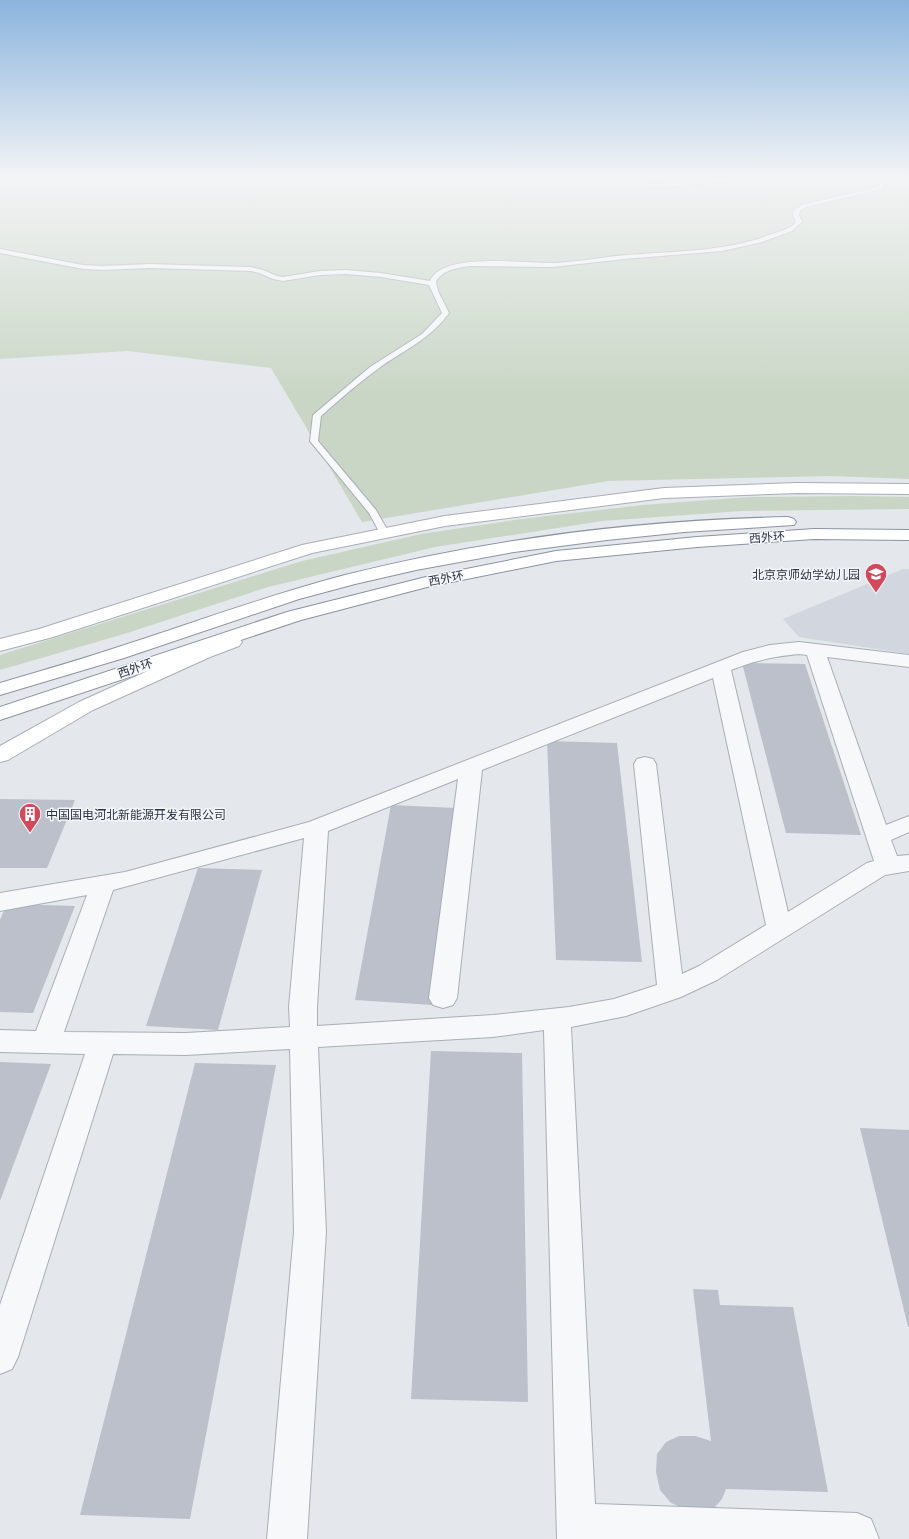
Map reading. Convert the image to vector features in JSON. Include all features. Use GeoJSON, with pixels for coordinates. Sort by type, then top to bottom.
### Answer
{"type":"FeatureCollection","features":[{"type":"Feature","properties":{"kind":"main road"},"geometry":{"type":"LineString","coordinates":[[0,645],[46,633],[308,549],[445,521],[664,493],[797,488],[909,489]]}},
{"type":"Feature","properties":{"kind":"main road","name":"西外环"},"geometry":{"type":"LineString","coordinates":[[0,689],[116,654],[212,621],[318,588],[403,567],[508,547],[638,531],[741,523],[909,521]]}},
{"type":"Feature","properties":{"kind":"main road","name":"西外环"},"geometry":{"type":"LineString","coordinates":[[0,714],[286,618],[426,582],[556,556],[697,542],[814,534],[909,535]]}},
{"type":"Feature","properties":{"kind":"main road"},"geometry":{"type":"LineString","coordinates":[[0,755],[86,706],[203,653],[312,611]]}},
{"type":"Feature","properties":{"kind":"street"},"geometry":{"type":"LineString","coordinates":[[0,902],[125,880],[317,827],[721,669],[750,656],[770,651],[799,648],[909,661]]}},
{"type":"Feature","properties":{"kind":"street"},"geometry":{"type":"LineString","coordinates":[[0,1041],[102,1044],[186,1044],[493,1026],[616,1009],[671,990],[708,973],[876,869],[898,865],[878,837],[816,650]]}},
{"type":"Feature","properties":{"kind":"street"},"geometry":{"type":"LineString","coordinates":[[721,669],[780,928]]}},
{"type":"Feature","properties":{"kind":"street"},"geometry":{"type":"LineString","coordinates":[[645,764],[671,990]]}},
{"type":"Feature","properties":{"kind":"street"},"geometry":{"type":"LineString","coordinates":[[443,998],[471,766]]}},
{"type":"Feature","properties":{"kind":"street"},"geometry":{"type":"LineString","coordinates":[[878,837],[909,823]]}},
{"type":"Feature","properties":{"kind":"street"},"geometry":{"type":"LineString","coordinates":[[287,1539],[310,1232],[303,1007],[317,827]]}},
{"type":"Feature","properties":{"kind":"street"},"geometry":{"type":"LineString","coordinates":[[46,1042],[103,884]]}},
{"type":"Feature","properties":{"kind":"street"},"geometry":{"type":"LineString","coordinates":[[557,1018],[576,1531],[857,1533],[858,1539]]}},
{"type":"Feature","properties":{"kind":"street"},"geometry":{"type":"LineString","coordinates":[[0,1357],[102,1044]]}},
{"type":"Feature","properties":{"kind":"lane"},"geometry":{"type":"LineString","coordinates":[[0,251],[83,267],[103,268],[149,266],[251,269],[261,271],[275,278],[283,279],[320,273],[346,272],[381,275],[432,283]]}},
{"type":"Feature","properties":{"kind":"lane"},"geometry":{"type":"LineString","coordinates":[[384,534],[372,512],[314,440],[317,416],[351,385],[382,362],[426,336],[440,321],[446,313],[445,307],[437,297],[432,283],[434,277],[451,267],[465,264],[564,264],[624,257],[712,251]]}},
{"type":"Feature","properties":{"kind":"shaded area","name":"北京京师幼学幼儿园"},"geometry":{"type":"Polygon","coordinates":[[[903,569],[909,569],[909,654],[799,637],[783,619],[903,569]]]}},
{"type":"Feature","properties":{"kind":"green space"},"geometry":{"type":"Polygon","coordinates":[[[0,251],[909,251],[909,479],[831,476],[608,481],[362,522],[271,368],[128,351],[0,359],[0,251]]]}},
{"type":"Feature","properties":{"kind":"green space"},"geometry":{"type":"Polygon","coordinates":[[[749,497],[909,497],[909,509],[742,511],[602,521],[435,547],[268,587],[124,634],[0,670],[0,655],[302,561],[421,534],[521,519],[643,505],[749,497]]]}},
{"type":"Feature","properties":{"kind":"building"},"geometry":{"type":"Polygon","coordinates":[[[742,663],[805,664],[861,835],[786,833],[742,663]]]}},
{"type":"Feature","properties":{"kind":"building"},"geometry":{"type":"Polygon","coordinates":[[[547,741],[617,743],[642,962],[556,960],[547,741]]]}},
{"type":"Feature","properties":{"kind":"building","name":"中国国电河北新能源开发有限公司"},"geometry":{"type":"Polygon","coordinates":[[[0,799],[75,800],[47,868],[0,868],[0,799]]]}},
{"type":"Feature","properties":{"kind":"building"},"geometry":{"type":"Polygon","coordinates":[[[391,805],[456,808],[432,1005],[355,1000],[391,805]]]}},
{"type":"Feature","properties":{"kind":"building"},"geometry":{"type":"Polygon","coordinates":[[[198,868],[262,870],[218,1030],[146,1026],[198,868]]]}},
{"type":"Feature","properties":{"kind":"building"},"geometry":{"type":"Polygon","coordinates":[[[7,904],[75,906],[33,1013],[0,1012],[0,920],[7,904]]]}},
{"type":"Feature","properties":{"kind":"building"},"geometry":{"type":"Polygon","coordinates":[[[431,1051],[522,1053],[528,1402],[411,1399],[431,1051]]]}},
{"type":"Feature","properties":{"kind":"building"},"geometry":{"type":"Polygon","coordinates":[[[0,1062],[51,1064],[0,1201],[0,1062]]]}},
{"type":"Feature","properties":{"kind":"building"},"geometry":{"type":"Polygon","coordinates":[[[195,1063],[276,1065],[190,1519],[80,1515],[195,1063]]]}},
{"type":"Feature","properties":{"kind":"building"},"geometry":{"type":"Polygon","coordinates":[[[860,1128],[909,1130],[909,1327],[908,1327],[860,1128]]]}},
{"type":"Feature","properties":{"kind":"building"},"geometry":{"type":"Polygon","coordinates":[[[693,1289],[718,1290],[720,1305],[793,1307],[828,1492],[726,1489],[722,1499],[715,1507],[704,1510],[686,1509],[671,1503],[660,1490],[656,1472],[657,1454],[666,1442],[679,1436],[695,1436],[711,1441],[693,1289]]]}},
{"type":"Feature","properties":{"kind":"place","name":"北京京师幼学幼儿园"},"geometry":{"type":"Point","coordinates":[876,594]}},
{"type":"Feature","properties":{"kind":"place","name":"中国国电河北新能源开发有限公司"},"geometry":{"type":"Point","coordinates":[30,834]}}]}
